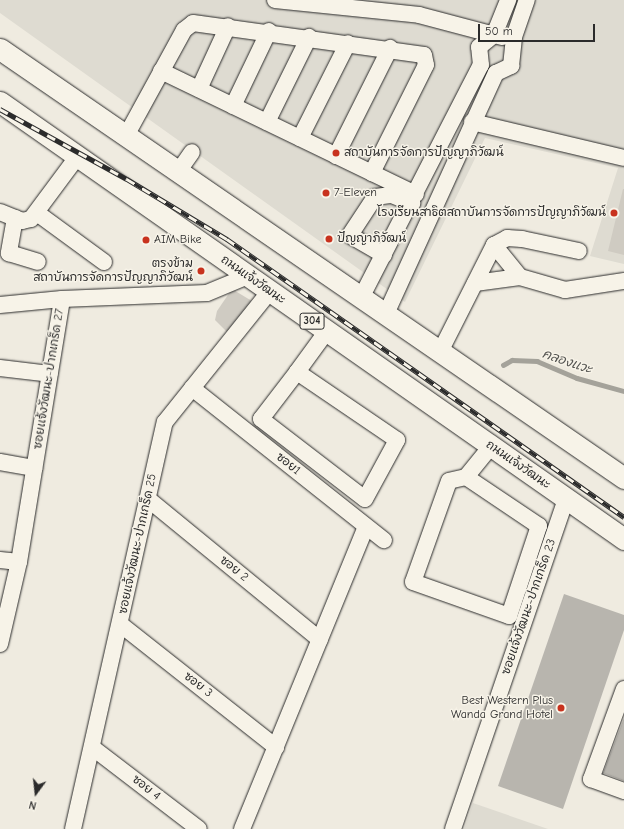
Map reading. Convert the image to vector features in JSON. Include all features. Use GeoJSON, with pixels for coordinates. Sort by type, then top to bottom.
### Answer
{"type":"FeatureCollection","features":[{"type":"Feature","properties":{"kind":"main road"},"geometry":{"type":"LineString","coordinates":[[0,49],[624,478]]}},
{"type":"Feature","properties":{"kind":"main road","name":"ถนนแจ้งวัฒนะ"},"geometry":{"type":"LineString","coordinates":[[0,102],[624,539]]}},
{"type":"Feature","properties":{"kind":"street"},"geometry":{"type":"LineString","coordinates":[[275,0],[419,15],[506,38],[515,49]]}},
{"type":"Feature","properties":{"kind":"street"},"geometry":{"type":"LineString","coordinates":[[361,298],[414,198],[481,65],[479,47],[494,35],[508,0]]}},
{"type":"Feature","properties":{"kind":"street"},"geometry":{"type":"LineString","coordinates":[[386,314],[472,122],[496,73],[511,66],[515,49],[514,37],[527,0]]}},
{"type":"Feature","properties":{"kind":"street"},"geometry":{"type":"LineString","coordinates":[[126,136],[184,30],[193,23],[228,26],[390,48],[424,55],[427,60],[372,173]]}},
{"type":"Feature","properties":{"kind":"street"},"geometry":{"type":"LineString","coordinates":[[199,89],[228,26]]}},
{"type":"Feature","properties":{"kind":"street"},"geometry":{"type":"LineString","coordinates":[[233,106],[269,32]]}},
{"type":"Feature","properties":{"kind":"street"},"geometry":{"type":"LineString","coordinates":[[267,122],[309,37]]}},
{"type":"Feature","properties":{"kind":"street"},"geometry":{"type":"LineString","coordinates":[[300,138],[348,43]]}},
{"type":"Feature","properties":{"kind":"street"},"geometry":{"type":"LineString","coordinates":[[336,156],[390,48]]}},
{"type":"Feature","properties":{"kind":"street"},"geometry":{"type":"LineString","coordinates":[[481,65],[496,73]]}},
{"type":"Feature","properties":{"kind":"street"},"geometry":{"type":"LineString","coordinates":[[161,71],[372,173],[414,198]]}},
{"type":"Feature","properties":{"kind":"street"},"geometry":{"type":"LineString","coordinates":[[472,122],[624,158]]}},
{"type":"Feature","properties":{"kind":"street"},"geometry":{"type":"LineString","coordinates":[[178,172],[192,152]]}},
{"type":"Feature","properties":{"kind":"street"},"geometry":{"type":"LineString","coordinates":[[38,262],[9,253],[7,215],[31,219],[37,213],[77,157]]}},
{"type":"Feature","properties":{"kind":"street"},"geometry":{"type":"LineString","coordinates":[[384,255],[350,236],[375,197],[392,195],[414,198]]}},
{"type":"Feature","properties":{"kind":"street"},"geometry":{"type":"LineString","coordinates":[[37,213],[104,262]]}},
{"type":"Feature","properties":{"kind":"street"},"geometry":{"type":"LineString","coordinates":[[440,352],[494,245],[507,238],[522,239],[579,251]]}},
{"type":"Feature","properties":{"kind":"street"},"geometry":{"type":"LineString","coordinates":[[494,245],[520,277]]}},
{"type":"Feature","properties":{"kind":"street","name":"ซอยแจ้งวัฒนะ-ปากเกร็ด 27"},"geometry":{"type":"LineString","coordinates":[[0,644],[19,562],[62,299],[207,293],[248,276]]}},
{"type":"Feature","properties":{"kind":"street"},"geometry":{"type":"LineString","coordinates":[[475,283],[520,277],[565,290],[624,282]]}},
{"type":"Feature","properties":{"kind":"street","name":"ซอยแจ้งวัฒนะ-ปากเกร็ด 25"},"geometry":{"type":"LineString","coordinates":[[74,829],[165,422],[270,291]]}},
{"type":"Feature","properties":{"kind":"street"},"geometry":{"type":"LineString","coordinates":[[0,305],[62,299]]}},
{"type":"Feature","properties":{"kind":"street"},"geometry":{"type":"LineString","coordinates":[[297,372],[397,440],[365,498],[261,419],[327,331]]}},
{"type":"Feature","properties":{"kind":"street"},"geometry":{"type":"LineString","coordinates":[[0,368],[50,374]]}},
{"type":"Feature","properties":{"kind":"street","name":"ซอย1"},"geometry":{"type":"LineString","coordinates":[[192,388],[384,540]]}},
{"type":"Feature","properties":{"kind":"street"},"geometry":{"type":"LineString","coordinates":[[466,477],[539,526],[509,616],[413,582],[449,482],[466,477],[491,446]]}},
{"type":"Feature","properties":{"kind":"street"},"geometry":{"type":"LineString","coordinates":[[0,462],[34,468]]}},
{"type":"Feature","properties":{"kind":"street","name":"ซอย 2"},"geometry":{"type":"LineString","coordinates":[[148,499],[320,640]]}},
{"type":"Feature","properties":{"kind":"street","name":"ซอยแจ้งวัฒนะ-ปากเกร็ด 23"},"geometry":{"type":"LineString","coordinates":[[453,829],[566,499]]}},
{"type":"Feature","properties":{"kind":"street"},"geometry":{"type":"LineString","coordinates":[[242,829],[366,527]]}},
{"type":"Feature","properties":{"kind":"street"},"geometry":{"type":"LineString","coordinates":[[0,560],[19,562]]}},
{"type":"Feature","properties":{"kind":"street","name":"ซอย 3"},"geometry":{"type":"LineString","coordinates":[[120,624],[276,747]]}},
{"type":"Feature","properties":{"kind":"street"},"geometry":{"type":"LineString","coordinates":[[624,689],[591,779],[624,791]]}},
{"type":"Feature","properties":{"kind":"street","name":"ซอย 4"},"geometry":{"type":"LineString","coordinates":[[93,748],[199,829]]}},
{"type":"Feature","properties":{"kind":"shaded area","name":"สถาบันการจัดการปัญญาภิวัฒน์"},"geometry":{"type":"Polygon","coordinates":[[[0,0],[624,0],[624,264],[590,256],[618,168],[485,138],[405,302],[0,13],[0,0]]]}},
{"type":"Feature","properties":{"kind":"shaded area"},"geometry":{"type":"Polygon","coordinates":[[[624,189],[624,255],[608,251],[624,189]]]}},
{"type":"Feature","properties":{"kind":"shaded area"},"geometry":{"type":"Polygon","coordinates":[[[232,289],[257,304],[228,333],[215,320],[217,311],[232,289]]]}},
{"type":"Feature","properties":{"kind":"shaded area"},"geometry":{"type":"Polygon","coordinates":[[[473,803],[548,829],[464,829],[473,803]]]}},
{"type":"Feature","properties":{"kind":"building","name":"Best Western Plus Wanda Grand Hotel"},"geometry":{"type":"Polygon","coordinates":[[[564,594],[624,615],[624,630],[563,809],[498,786],[564,594]]]}},
{"type":"Feature","properties":{"kind":"building"},"geometry":{"type":"Polygon","coordinates":[[[624,718],[624,781],[603,773],[624,718]]]}},
{"type":"Feature","properties":{"kind":"waterway","name":"คลองแวะ"},"geometry":{"type":"LineString","coordinates":[[503,365],[512,360],[537,361],[577,378],[624,391]]}},
{"type":"Feature","properties":{"kind":"railway"},"geometry":{"type":"LineString","coordinates":[[0,109],[127,179],[227,239],[624,517]]}},
{"type":"Feature","properties":{"kind":"place","name":"สถาบันการจัดการปัญญาภิวัฒน์"},"geometry":{"type":"Point","coordinates":[336,153]}},
{"type":"Feature","properties":{"kind":"place","name":"7-Eleven"},"geometry":{"type":"Point","coordinates":[326,193]}},
{"type":"Feature","properties":{"kind":"place","name":"โรงเรียนสาธิตสถาบันการจัดการปัญญาภิวัฒน์"},"geometry":{"type":"Point","coordinates":[614,213]}},
{"type":"Feature","properties":{"kind":"place","name":"ปัญญาภิวัฒน์"},"geometry":{"type":"Point","coordinates":[329,239]}},
{"type":"Feature","properties":{"kind":"place","name":"AIM Bike"},"geometry":{"type":"Point","coordinates":[146,240]}},
{"type":"Feature","properties":{"kind":"place","name":"ตรงข้าม สถาบันการจัดการปัญญาภิวัฒน์"},"geometry":{"type":"Point","coordinates":[201,271]}},
{"type":"Feature","properties":{"kind":"place","name":"Best Western Plus Wanda Grand Hotel"},"geometry":{"type":"Point","coordinates":[561,708]}}]}
